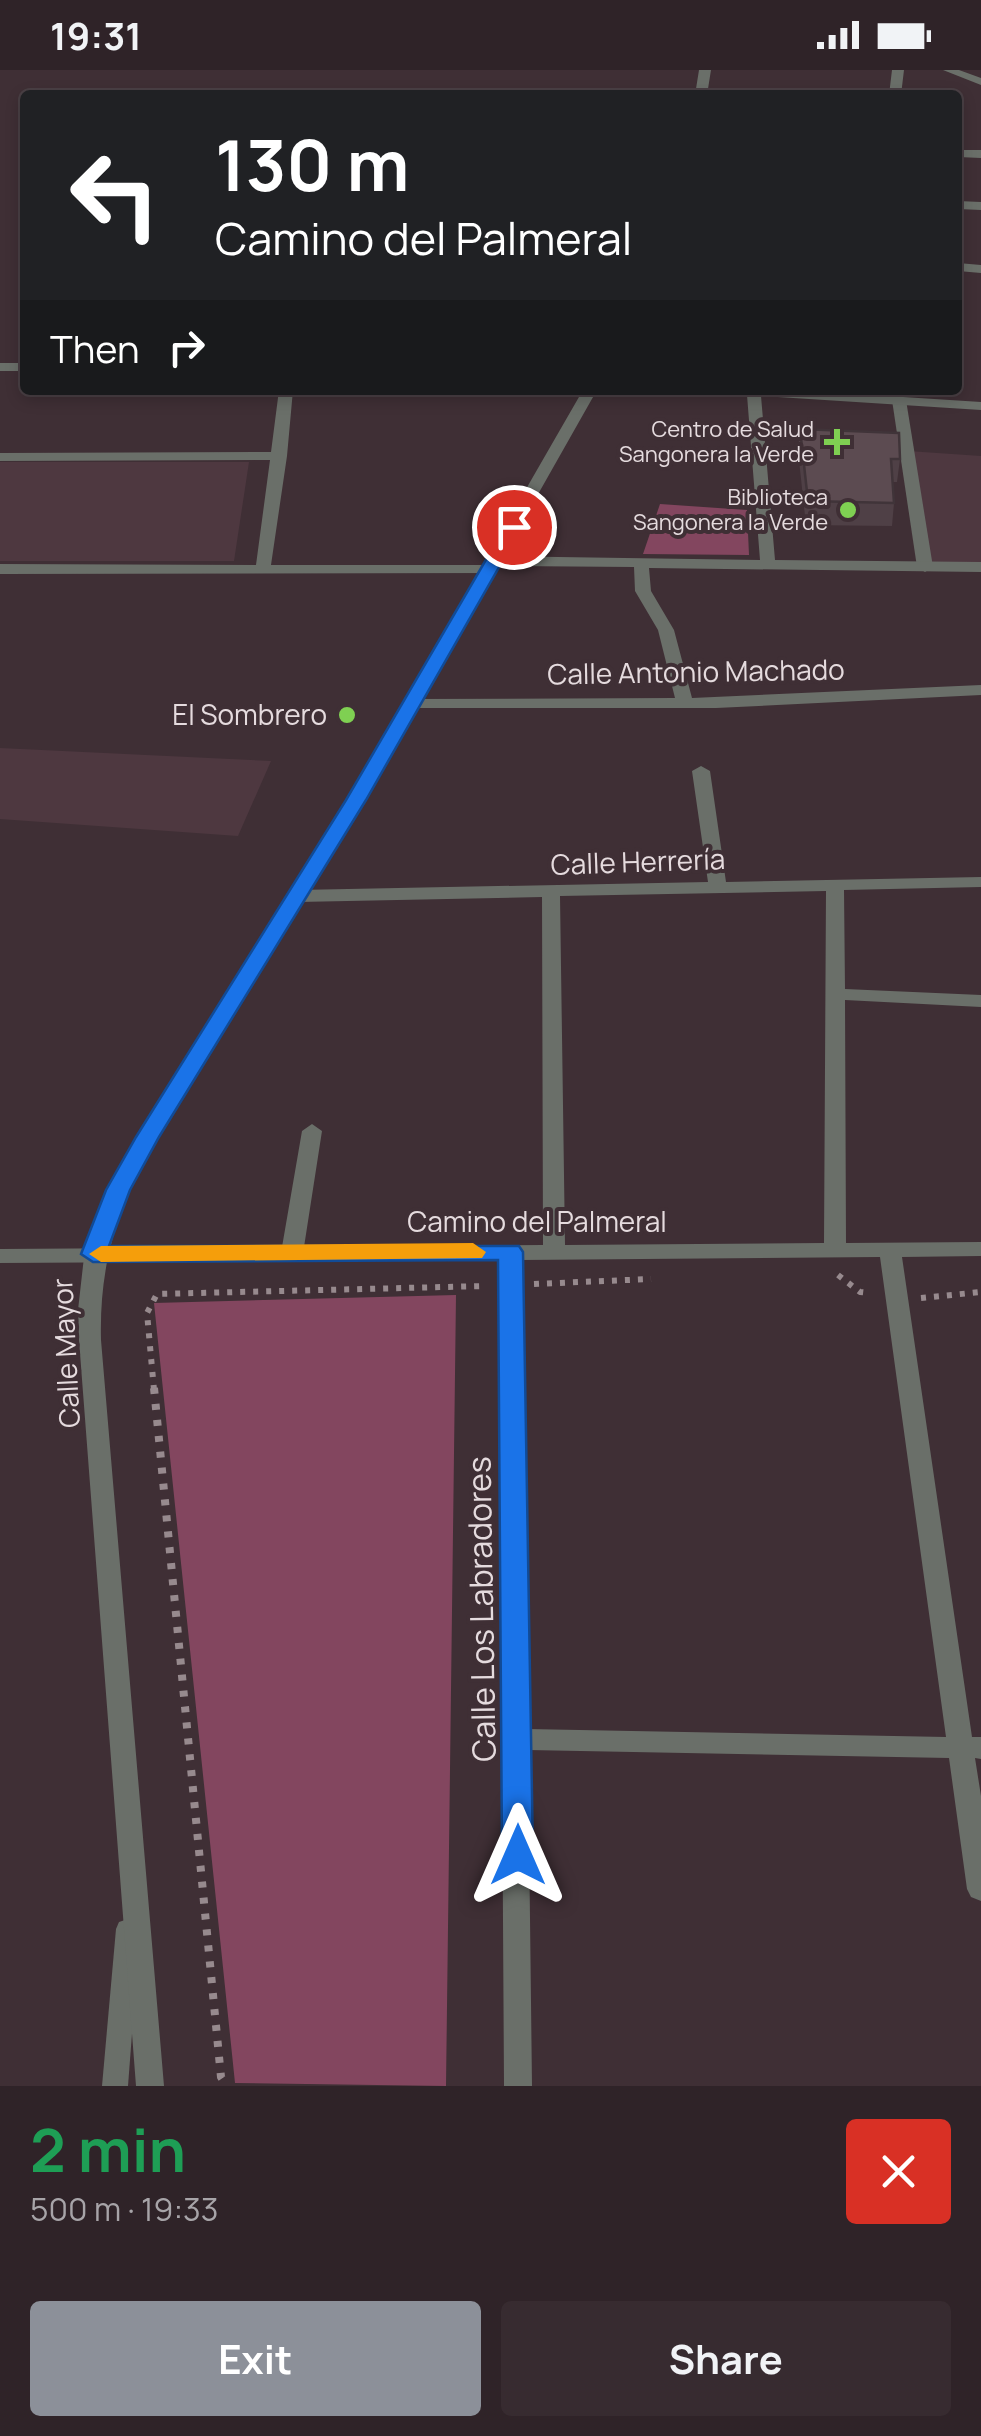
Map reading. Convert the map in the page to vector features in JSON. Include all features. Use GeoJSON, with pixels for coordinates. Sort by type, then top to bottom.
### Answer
{"type":"FeatureCollection","features":[{"type":"Feature","properties":{"kind":"street"},"geometry":{"type":"LineString","coordinates":[[950,70],[981,82]]}},
{"type":"Feature","properties":{"kind":"street"},"geometry":{"type":"LineString","coordinates":[[263,568],[286,395]]}},
{"type":"Feature","properties":{"kind":"street","name":"Calle Mayor"},"geometry":{"type":"LineString","coordinates":[[150,2086],[89,1326],[93,1254],[118,1190],[147,1137],[412,704],[587,395]]}},
{"type":"Feature","properties":{"kind":"street"},"geometry":{"type":"LineString","coordinates":[[754,395],[768,565]]}},
{"type":"Feature","properties":{"kind":"street"},"geometry":{"type":"LineString","coordinates":[[843,395],[981,406]]}},
{"type":"Feature","properties":{"kind":"street"},"geometry":{"type":"LineString","coordinates":[[899,400],[924,566]]}},
{"type":"Feature","properties":{"kind":"street"},"geometry":{"type":"LineString","coordinates":[[0,457],[280,456]]}},
{"type":"Feature","properties":{"kind":"street"},"geometry":{"type":"LineString","coordinates":[[641,564],[643,591],[666,630],[685,703]]}},
{"type":"Feature","properties":{"kind":"street"},"geometry":{"type":"LineString","coordinates":[[0,569],[641,564],[981,567]]}},
{"type":"Feature","properties":{"kind":"street","name":"Calle Antonio Machado"},"geometry":{"type":"LineString","coordinates":[[412,704],[685,703],[981,690]]}},
{"type":"Feature","properties":{"kind":"street"},"geometry":{"type":"LineString","coordinates":[[701,772],[718,886]]}},
{"type":"Feature","properties":{"kind":"street","name":"Calle Herrería"},"geometry":{"type":"LineString","coordinates":[[298,896],[981,882]]}},
{"type":"Feature","properties":{"kind":"street"},"geometry":{"type":"LineString","coordinates":[[830,1260],[836,884]]}},
{"type":"Feature","properties":{"kind":"street"},"geometry":{"type":"LineString","coordinates":[[551,893],[554,1252]]}},
{"type":"Feature","properties":{"kind":"street"},"geometry":{"type":"LineString","coordinates":[[836,994],[981,1002]]}},
{"type":"Feature","properties":{"kind":"street"},"geometry":{"type":"LineString","coordinates":[[292,1253],[312,1131]]}},
{"type":"Feature","properties":{"kind":"street"},"geometry":{"type":"LineString","coordinates":[[890,1250],[894,1294],[970,1748],[981,1889]]}},
{"type":"Feature","properties":{"kind":"street","name":"Camino del Palmeral"},"geometry":{"type":"LineString","coordinates":[[0,1256],[554,1252],[830,1260],[890,1250],[981,1250]]}},
{"type":"Feature","properties":{"kind":"street","name":"Calle Los Labradores"},"geometry":{"type":"LineString","coordinates":[[510,1252],[518,2086]]}},
{"type":"Feature","properties":{"kind":"street"},"geometry":{"type":"LineString","coordinates":[[517,1739],[970,1748]]}},
{"type":"Feature","properties":{"kind":"lane"},"geometry":{"type":"LineString","coordinates":[[115,2086],[132,1878]]}},
{"type":"Feature","properties":{"kind":"path"},"geometry":{"type":"LineString","coordinates":[[830,1260],[860,1292],[929,1299],[981,1292]]}},
{"type":"Feature","properties":{"kind":"path"},"geometry":{"type":"LineString","coordinates":[[227,2086],[221,2077],[147,1313],[157,1294],[667,1278]]}},
{"type":"Feature","properties":{"kind":"shaded area"},"geometry":{"type":"Polygon","coordinates":[[[908,451],[981,456],[981,563],[925,567],[908,451]]]}},
{"type":"Feature","properties":{"kind":"shaded area"},"geometry":{"type":"Polygon","coordinates":[[[0,462],[249,462],[234,561],[0,561],[0,462]]]}},
{"type":"Feature","properties":{"kind":"shaded area"},"geometry":{"type":"Polygon","coordinates":[[[660,504],[747,510],[749,555],[643,554],[660,504]]]}},
{"type":"Feature","properties":{"kind":"shaded area"},"geometry":{"type":"Polygon","coordinates":[[[0,748],[271,761],[238,836],[0,819],[0,748]]]}},
{"type":"Feature","properties":{"kind":"shaded area"},"geometry":{"type":"Polygon","coordinates":[[[456,1295],[446,2086],[235,2083],[154,1303],[456,1295]]]}},
{"type":"Feature","properties":{"kind":"building"},"geometry":{"type":"Polygon","coordinates":[[[800,429],[899,433],[900,459],[891,459],[894,503],[808,501],[800,429]]]}},
{"type":"Feature","properties":{"kind":"slow traffic"},"geometry":{"type":"LineString","coordinates":[[101,1254],[473,1252]]}},
{"type":"Feature","properties":{"kind":"place","name":"Centro de Salud Sangonera la Verde"},"geometry":{"type":"Point","coordinates":[837,442]}},
{"type":"Feature","properties":{"kind":"place","name":"Biblioteca Sangonera la Verde"},"geometry":{"type":"Point","coordinates":[848,510]}},
{"type":"Feature","properties":{"kind":"place","name":"El Sombrero"},"geometry":{"type":"Point","coordinates":[347,715]}},
{"type":"Feature","properties":{"kind":"route"},"geometry":{"type":"LineString","coordinates":[[514,527],[356,800],[147,1137],[118,1190],[93,1254],[510,1252],[518,1855]]}}]}
